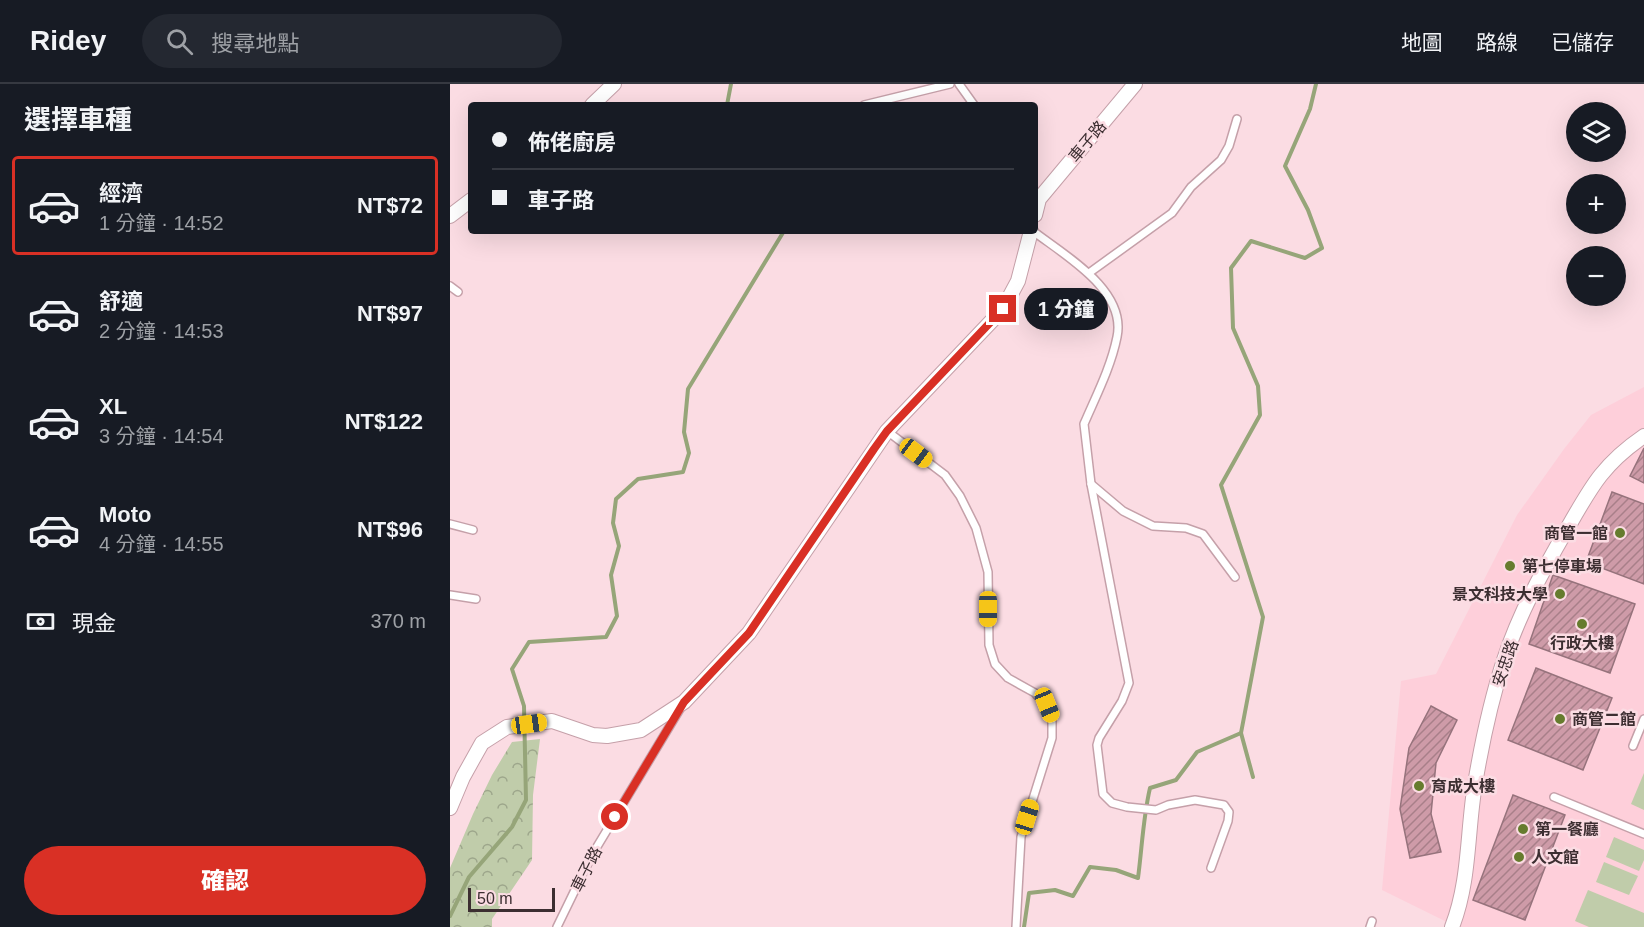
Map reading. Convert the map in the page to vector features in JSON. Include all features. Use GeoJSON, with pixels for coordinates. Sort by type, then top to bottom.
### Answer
{"type":"FeatureCollection","features":[{"type":"Feature","properties":{"kind":"street"},"geometry":{"type":"LineString","coordinates":[[595,102],[615,84]]}},
{"type":"Feature","properties":{"kind":"street","name":"車子路"},"geometry":{"type":"LineString","coordinates":[[1038,195],[1135,84]]}},
{"type":"Feature","properties":{"kind":"street"},"geometry":{"type":"LineString","coordinates":[[450,216],[468,202]]}},
{"type":"Feature","properties":{"kind":"street","name":"車子路"},"geometry":{"type":"LineString","coordinates":[[684,702],[749,633],[887,431],[1003,309],[1018,281],[1031,234]]}},
{"type":"Feature","properties":{"kind":"street","name":"安忠路"},"geometry":{"type":"LineString","coordinates":[[1452,927],[1465,881],[1475,784],[1488,719],[1504,658],[1551,555],[1591,487],[1614,458],[1644,436]]}},
{"type":"Feature","properties":{"kind":"street"},"geometry":{"type":"LineString","coordinates":[[450,808],[463,777],[482,743],[507,728],[552,721],[593,735],[607,736],[641,730],[684,702]]}},
{"type":"Feature","properties":{"kind":"lane"},"geometry":{"type":"LineString","coordinates":[[876,102],[951,84]]}},
{"type":"Feature","properties":{"kind":"lane"},"geometry":{"type":"LineString","coordinates":[[959,84],[972,102]]}},
{"type":"Feature","properties":{"kind":"lane"},"geometry":{"type":"LineString","coordinates":[[1089,273],[1172,213],[1191,187],[1221,160],[1237,119]]}},
{"type":"Feature","properties":{"kind":"lane"},"geometry":{"type":"LineString","coordinates":[[1036,234],[1089,273],[1111,300],[1116,313],[1118,334],[1112,356],[1084,424],[1091,484],[1129,683],[1122,701],[1097,745],[1103,794],[1112,803],[1140,809],[1156,810],[1168,805],[1195,800],[1224,805],[1229,812],[1228,821],[1211,868]]}},
{"type":"Feature","properties":{"kind":"lane"},"geometry":{"type":"LineString","coordinates":[[450,286],[458,292]]}},
{"type":"Feature","properties":{"kind":"lane"},"geometry":{"type":"LineString","coordinates":[[887,431],[945,475],[960,496],[976,528],[988,572],[989,645],[995,664],[1008,678],[1035,693],[1047,705],[1052,719],[1052,738],[1021,837],[1016,927]]}},
{"type":"Feature","properties":{"kind":"lane"},"geometry":{"type":"LineString","coordinates":[[1091,484],[1122,511],[1153,526],[1186,528],[1203,534],[1235,577]]}},
{"type":"Feature","properties":{"kind":"lane"},"geometry":{"type":"LineString","coordinates":[[450,524],[473,530]]}},
{"type":"Feature","properties":{"kind":"lane"},"geometry":{"type":"LineString","coordinates":[[450,595],[476,599]]}},
{"type":"Feature","properties":{"kind":"lane","name":"車子路"},"geometry":{"type":"LineString","coordinates":[[557,927],[592,855],[684,702]]}},
{"type":"Feature","properties":{"kind":"lane"},"geometry":{"type":"LineString","coordinates":[[1633,746],[1644,719]]}},
{"type":"Feature","properties":{"kind":"lane"},"geometry":{"type":"LineString","coordinates":[[1554,797],[1644,834]]}},
{"type":"Feature","properties":{"kind":"shaded area","name":"景文科技大學"},"geometry":{"type":"Polygon","coordinates":[[[1644,387],[1644,927],[1457,927],[1382,890],[1401,681],[1436,674],[1517,515],[1591,415],[1644,387]]]}},
{"type":"Feature","properties":{"kind":"green space"},"geometry":{"type":"Polygon","coordinates":[[[540,739],[533,795],[532,860],[492,919],[492,927],[450,927],[450,868],[473,814],[492,775],[512,742],[540,739]]]}},
{"type":"Feature","properties":{"kind":"green space"},"geometry":{"type":"Polygon","coordinates":[[[1644,773],[1644,810],[1631,804],[1644,773]]]}},
{"type":"Feature","properties":{"kind":"green space"},"geometry":{"type":"Polygon","coordinates":[[[1614,837],[1644,850],[1644,860],[1639,871],[1606,857],[1614,837]]]}},
{"type":"Feature","properties":{"kind":"green space"},"geometry":{"type":"Polygon","coordinates":[[[1604,862],[1638,876],[1629,895],[1596,882],[1604,862]]]}},
{"type":"Feature","properties":{"kind":"green space"},"geometry":{"type":"Polygon","coordinates":[[[1588,890],[1644,913],[1644,927],[1589,927],[1575,921],[1588,890]]]}},
{"type":"Feature","properties":{"kind":"building"},"geometry":{"type":"Polygon","coordinates":[[[1644,448],[1644,483],[1630,476],[1644,448]]]}},
{"type":"Feature","properties":{"kind":"building","name":"商管一館"},"geometry":{"type":"Polygon","coordinates":[[[1612,492],[1644,504],[1644,584],[1586,562],[1612,492]]]}},
{"type":"Feature","properties":{"kind":"building","name":"行政大樓"},"geometry":{"type":"Polygon","coordinates":[[[1553,575],[1635,604],[1610,673],[1529,644],[1553,575]]]}},
{"type":"Feature","properties":{"kind":"building","name":"商管二館"},"geometry":{"type":"Polygon","coordinates":[[[1536,668],[1612,698],[1583,770],[1508,740],[1536,668]]]}},
{"type":"Feature","properties":{"kind":"building","name":"育成大樓"},"geometry":{"type":"Polygon","coordinates":[[[1431,706],[1457,720],[1436,763],[1431,814],[1441,852],[1410,858],[1400,809],[1409,748],[1431,706]]]}},
{"type":"Feature","properties":{"kind":"building","name":"人文館"},"geometry":{"type":"Polygon","coordinates":[[[1513,795],[1565,815],[1525,920],[1473,900],[1513,795]]]}},
{"type":"Feature","properties":{"kind":"waterway"},"geometry":{"type":"LineString","coordinates":[[728,102],[731,84]]}},
{"type":"Feature","properties":{"kind":"waterway"},"geometry":{"type":"LineString","coordinates":[[1024,927],[1029,893],[1055,890],[1073,896],[1090,867],[1116,870],[1138,878],[1150,788],[1176,780],[1197,752],[1241,733],[1263,617],[1221,485],[1260,415],[1258,386],[1233,328],[1231,268],[1251,241],[1305,258],[1322,248],[1308,210],[1285,166],[1310,109],[1316,84]]}},
{"type":"Feature","properties":{"kind":"waterway"},"geometry":{"type":"LineString","coordinates":[[450,916],[469,877],[512,827],[526,800],[524,706],[512,669],[529,642],[606,637],[617,616],[611,575],[619,546],[613,523],[616,499],[638,479],[683,472],[689,453],[684,432],[688,389],[782,234]]}},
{"type":"Feature","properties":{"kind":"waterway"},"geometry":{"type":"LineString","coordinates":[[1241,733],[1253,777]]}},
{"type":"Feature","properties":{"kind":"place","name":"商管一館"},"geometry":{"type":"Point","coordinates":[1620,533]}},
{"type":"Feature","properties":{"kind":"place","name":"第七停車場"},"geometry":{"type":"Point","coordinates":[1510,566]}},
{"type":"Feature","properties":{"kind":"place","name":"景文科技大學"},"geometry":{"type":"Point","coordinates":[1560,594]}},
{"type":"Feature","properties":{"kind":"place","name":"行政大樓"},"geometry":{"type":"Point","coordinates":[1582,624]}},
{"type":"Feature","properties":{"kind":"place","name":"商管二館"},"geometry":{"type":"Point","coordinates":[1560,719]}},
{"type":"Feature","properties":{"kind":"place","name":"育成大樓"},"geometry":{"type":"Point","coordinates":[1419,786]}},
{"type":"Feature","properties":{"kind":"place","name":"第一餐廳"},"geometry":{"type":"Point","coordinates":[1523,829]}},
{"type":"Feature","properties":{"kind":"place","name":"人文館"},"geometry":{"type":"Point","coordinates":[1519,857]}},
{"type":"Feature","properties":{"kind":"route"},"geometry":{"type":"LineString","coordinates":[[615,817],[684,702],[749,633],[887,431],[1003,309]]}}]}
